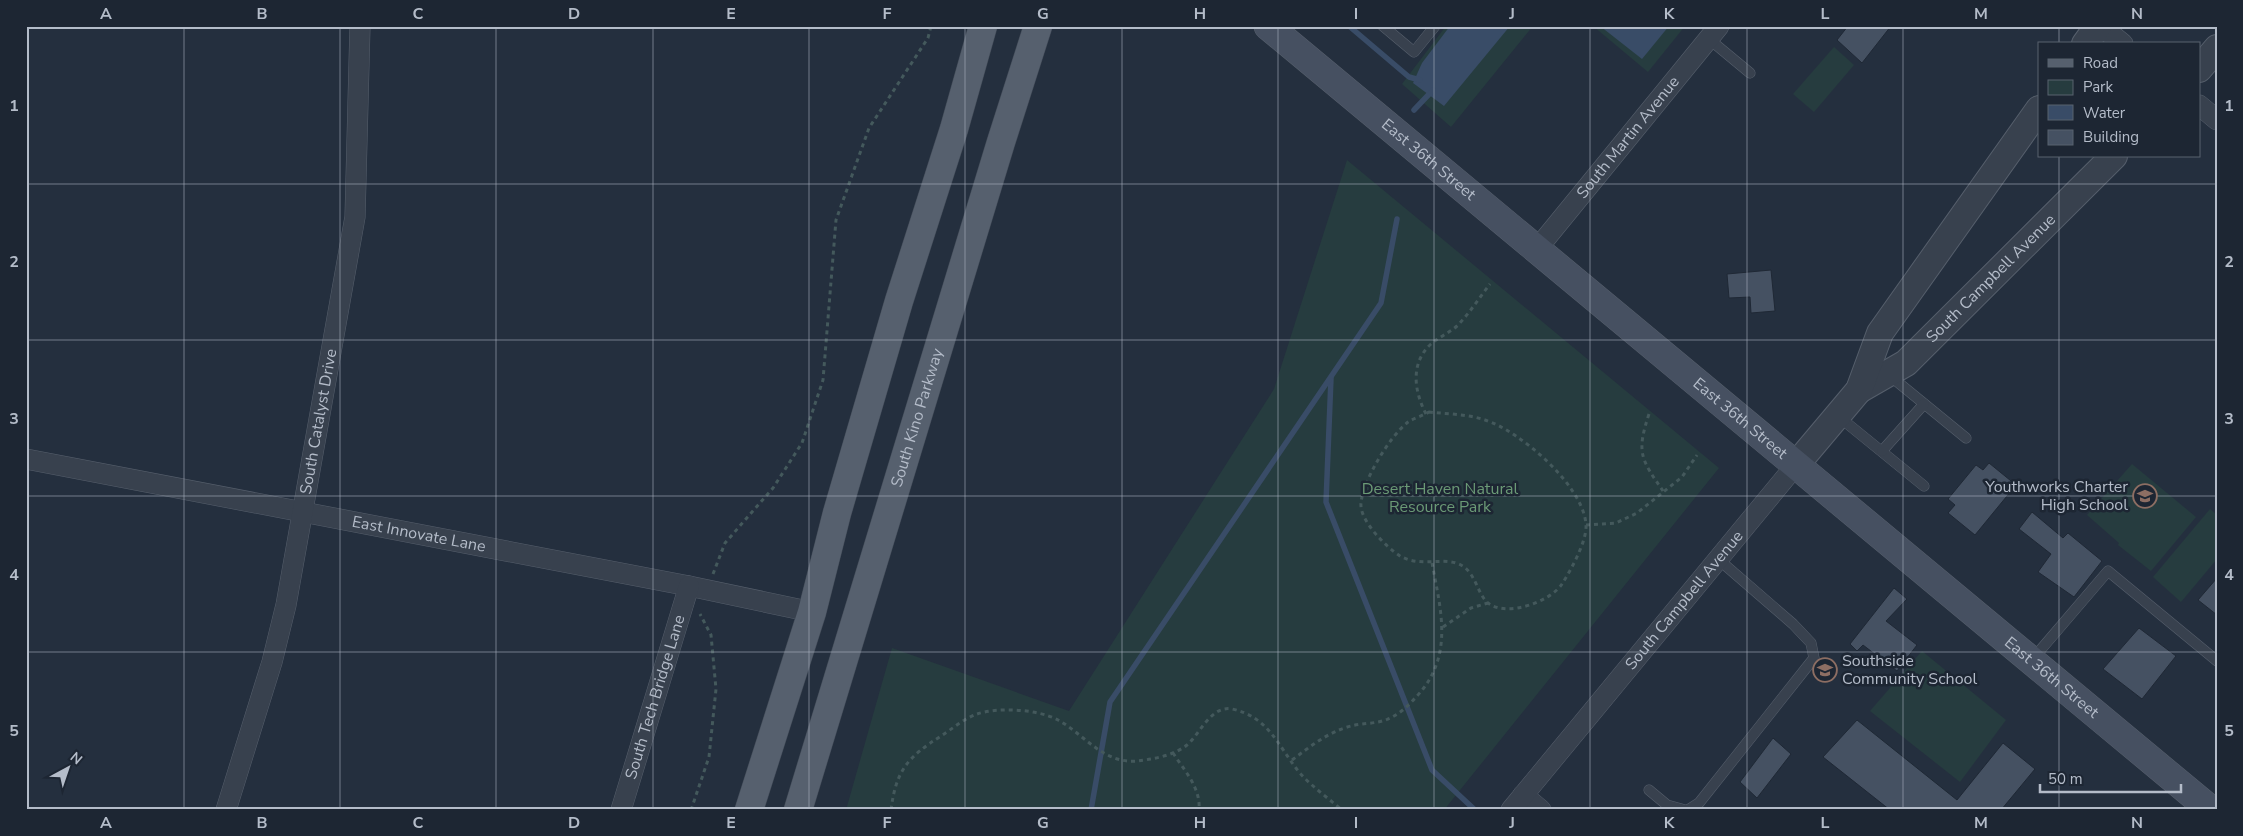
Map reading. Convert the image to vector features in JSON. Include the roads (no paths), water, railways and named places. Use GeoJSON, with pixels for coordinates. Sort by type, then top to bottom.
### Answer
{"type":"FeatureCollection","features":[{"type":"Feature","properties":{"kind":"main road"},"geometry":{"type":"LineString","coordinates":[[749,810],[812,612],[837,513],[896,310],[954,129],[983,26]]}},
{"type":"Feature","properties":{"kind":"main road","name":"South Kino Parkway"},"geometry":{"type":"LineString","coordinates":[[798,810],[1038,26]]}},
{"type":"Feature","properties":{"kind":"main road","name":"East 36th Street"},"geometry":{"type":"LineString","coordinates":[[1269,26],[1537,248],[1795,466],[2209,805]]}},
{"type":"Feature","properties":{"kind":"street","name":"South Catalyst Drive"},"geometry":{"type":"LineString","coordinates":[[226,810],[272,662],[286,605],[355,218],[360,26]]}},
{"type":"Feature","properties":{"kind":"street"},"geometry":{"type":"LineString","coordinates":[[2087,42],[2099,26],[2120,42]]}},
{"type":"Feature","properties":{"kind":"street","name":"South Martin Avenue"},"geometry":{"type":"LineString","coordinates":[[1537,248],[1714,33]]}},
{"type":"Feature","properties":{"kind":"street"},"geometry":{"type":"LineString","coordinates":[[2200,68],[2217,48]]}},
{"type":"Feature","properties":{"kind":"street"},"geometry":{"type":"LineString","coordinates":[[2200,106],[2217,120]]}},
{"type":"Feature","properties":{"kind":"street","name":"South Campbell Avenue"},"geometry":{"type":"LineString","coordinates":[[1517,802],[1859,390],[1880,333],[2038,110]]}},
{"type":"Feature","properties":{"kind":"street","name":"South Campbell Avenue"},"geometry":{"type":"LineString","coordinates":[[1859,390],[1906,363],[2112,158]]}},
{"type":"Feature","properties":{"kind":"street","name":"East Innovate Lane"},"geometry":{"type":"LineString","coordinates":[[26,459],[303,511],[812,612]]}},
{"type":"Feature","properties":{"kind":"street","name":"South Tech Bridge Lane"},"geometry":{"type":"LineString","coordinates":[[621,810],[698,588]]}},
{"type":"Feature","properties":{"kind":"street"},"geometry":{"type":"LineString","coordinates":[[1517,802],[1541,810]]}},
{"type":"Feature","properties":{"kind":"lane"},"geometry":{"type":"LineString","coordinates":[[1383,26],[1414,52],[1434,26]]}},
{"type":"Feature","properties":{"kind":"lane"},"geometry":{"type":"LineString","coordinates":[[1714,33],[1750,73]]}},
{"type":"Feature","properties":{"kind":"lane"},"geometry":{"type":"LineString","coordinates":[[1887,374],[1966,438]]}},
{"type":"Feature","properties":{"kind":"lane"},"geometry":{"type":"LineString","coordinates":[[1882,451],[1924,404]]}},
{"type":"Feature","properties":{"kind":"lane"},"geometry":{"type":"LineString","coordinates":[[1838,416],[1924,486]]}},
{"type":"Feature","properties":{"kind":"lane"},"geometry":{"type":"LineString","coordinates":[[1649,790],[1667,805],[1687,810],[1699,803],[1814,658],[1811,643],[1793,624],[1718,559]]}},
{"type":"Feature","properties":{"kind":"lane"},"geometry":{"type":"LineString","coordinates":[[2031,661],[2108,571],[2217,661]]}},
{"type":"Feature","properties":{"kind":"water"},"geometry":{"type":"Polygon","coordinates":[[[1450,26],[1510,26],[1444,106],[1413,83],[1422,63],[1450,26]]]}},
{"type":"Feature","properties":{"kind":"water"},"geometry":{"type":"Polygon","coordinates":[[[1600,26],[1669,26],[1642,59],[1600,26]]]}},
{"type":"Feature","properties":{"kind":"waterway"},"geometry":{"type":"LineString","coordinates":[[1349,26],[1409,77],[1420,80]]}},
{"type":"Feature","properties":{"kind":"waterway"},"geometry":{"type":"LineString","coordinates":[[1414,110],[1433,90]]}},
{"type":"Feature","properties":{"kind":"waterway"},"geometry":{"type":"LineString","coordinates":[[1091,810],[1110,702],[1381,303],[1397,219]]}},
{"type":"Feature","properties":{"kind":"waterway"},"geometry":{"type":"LineString","coordinates":[[1331,378],[1326,502],[1432,770],[1475,810]]}},
{"type":"Feature","properties":{"kind":"place","name":"Youthworks Charter High School"},"geometry":{"type":"Point","coordinates":[2145,496]}},
{"type":"Feature","properties":{"kind":"place","name":"Southside Community School"},"geometry":{"type":"Point","coordinates":[1825,670]}},
{"type":"Feature","properties":{"kind":"park label","name":"Desert Haven Natural Resource Park"},"geometry":{"type":"Point","coordinates":[1440,498]}}]}
